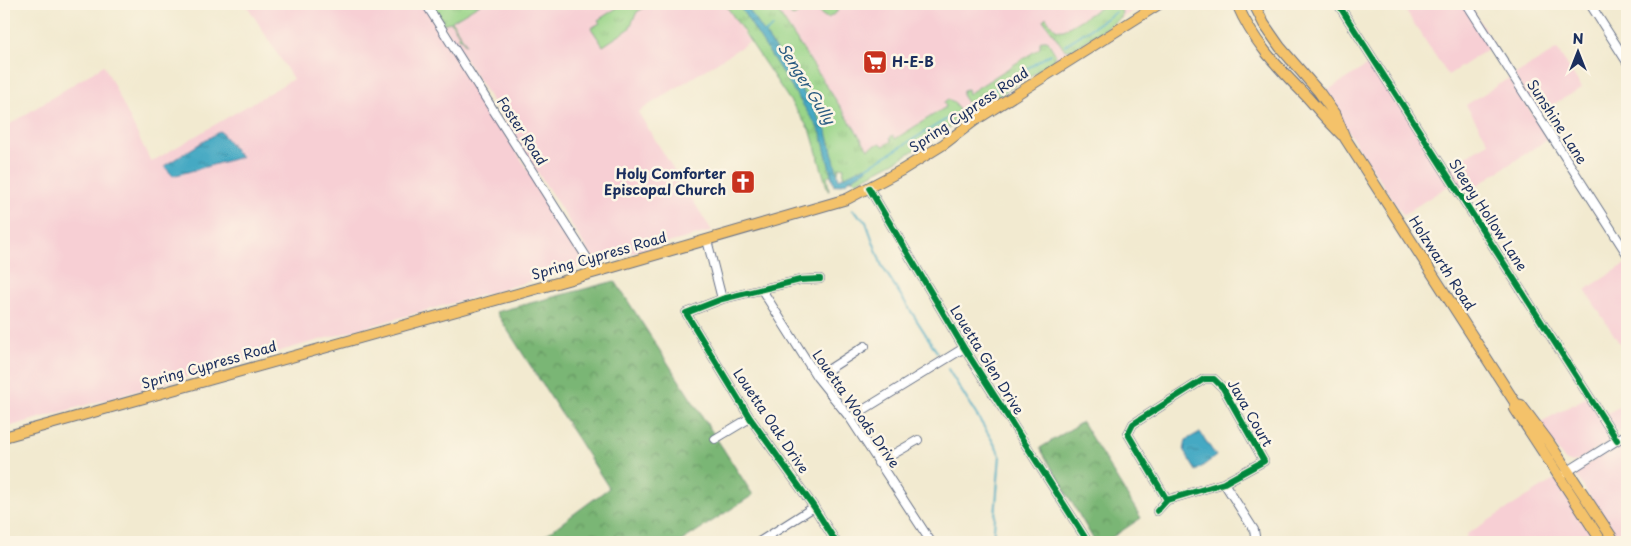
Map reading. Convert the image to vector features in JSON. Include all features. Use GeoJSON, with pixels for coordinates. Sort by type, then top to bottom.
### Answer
{"type":"FeatureCollection","features":[{"type":"Feature","properties":{"kind":"main road","name":"Spring Cypress Road"},"geometry":{"type":"LineString","coordinates":[[4,437],[596,272],[847,199],[924,157],[974,121],[1159,4]]}},
{"type":"Feature","properties":{"kind":"main road","name":"Holzwarth Road"},"geometry":{"type":"LineString","coordinates":[[1237,4],[1254,36],[1281,72],[1345,138]]}},
{"type":"Feature","properties":{"kind":"main road","name":"Holzwarth Road"},"geometry":{"type":"LineString","coordinates":[[1254,4],[1264,24],[1280,47],[1319,92],[1336,116],[1345,138],[1516,404],[1515,409],[1615,542]]}},
{"type":"Feature","properties":{"kind":"main road","name":"Holzwarth Road"},"geometry":{"type":"LineString","coordinates":[[1564,474],[1600,541]]}},
{"type":"Feature","properties":{"kind":"street","name":"Foster Road"},"geometry":{"type":"LineString","coordinates":[[426,4],[596,272]]}},
{"type":"Feature","properties":{"kind":"street","name":"Sleepy Hollow Lane"},"geometry":{"type":"LineString","coordinates":[[1338,4],[1617,440]]}},
{"type":"Feature","properties":{"kind":"street","name":"Sunshine Lane"},"geometry":{"type":"LineString","coordinates":[[1467,4],[1627,254]]}},
{"type":"Feature","properties":{"kind":"street"},"geometry":{"type":"LineString","coordinates":[[1590,4],[1627,62]]}},
{"type":"Feature","properties":{"kind":"street","name":"Louetta Glen Drive"},"geometry":{"type":"LineString","coordinates":[[869,188],[964,348],[1088,542]]}},
{"type":"Feature","properties":{"kind":"street"},"geometry":{"type":"LineString","coordinates":[[707,240],[722,299],[800,280],[820,279]]}},
{"type":"Feature","properties":{"kind":"street","name":"Louetta Woods Drive"},"geometry":{"type":"LineString","coordinates":[[762,290],[817,377],[850,418],[931,542]]}},
{"type":"Feature","properties":{"kind":"street","name":"Louetta Oak Drive"},"geometry":{"type":"LineString","coordinates":[[722,299],[686,313],[750,418],[836,542]]}},
{"type":"Feature","properties":{"kind":"street"},"geometry":{"type":"LineString","coordinates":[[817,377],[865,346]]}},
{"type":"Feature","properties":{"kind":"street"},"geometry":{"type":"LineString","coordinates":[[850,418],[964,348]]}},
{"type":"Feature","properties":{"kind":"street","name":"Java Court"},"geometry":{"type":"LineString","coordinates":[[1167,500],[1128,434],[1133,424],[1204,379],[1214,379],[1223,388],[1264,461],[1224,483]]}},
{"type":"Feature","properties":{"kind":"street"},"geometry":{"type":"LineString","coordinates":[[715,439],[750,418]]}},
{"type":"Feature","properties":{"kind":"street"},"geometry":{"type":"LineString","coordinates":[[1564,474],[1627,434]]}},
{"type":"Feature","properties":{"kind":"street"},"geometry":{"type":"LineString","coordinates":[[878,463],[918,440]]}},
{"type":"Feature","properties":{"kind":"street"},"geometry":{"type":"LineString","coordinates":[[1157,511],[1167,500],[1224,483],[1254,530],[1256,542]]}},
{"type":"Feature","properties":{"kind":"street"},"geometry":{"type":"LineString","coordinates":[[759,542],[814,508]]}},
{"type":"Feature","properties":{"kind":"shaded area"},"geometry":{"type":"Polygon","coordinates":[[[246,4],[423,4],[584,259],[583,265],[4,428],[4,128],[104,65],[151,162],[293,79],[246,4]]]}},
{"type":"Feature","properties":{"kind":"shaded area"},"geometry":{"type":"Polygon","coordinates":[[[430,4],[725,4],[749,42],[638,112],[712,231],[602,261],[592,257],[430,4]]]}},
{"type":"Feature","properties":{"kind":"shaded area"},"geometry":{"type":"Polygon","coordinates":[[[761,4],[1144,4],[900,159],[871,175],[761,4]]]}},
{"type":"Feature","properties":{"kind":"shaded area"},"geometry":{"type":"Polygon","coordinates":[[[1401,4],[1469,4],[1494,45],[1448,75],[1401,4]]]}},
{"type":"Feature","properties":{"kind":"shaded area"},"geometry":{"type":"Polygon","coordinates":[[[1557,49],[1582,88],[1538,113],[1514,75],[1557,49]]]}},
{"type":"Feature","properties":{"kind":"shaded area"},"geometry":{"type":"Polygon","coordinates":[[[1373,62],[1451,184],[1403,215],[1323,93],[1373,62]]]}},
{"type":"Feature","properties":{"kind":"shaded area"},"geometry":{"type":"Polygon","coordinates":[[[1509,78],[1548,139],[1464,194],[1446,167],[1489,143],[1466,105],[1509,78]]]}},
{"type":"Feature","properties":{"kind":"shaded area"},"geometry":{"type":"Polygon","coordinates":[[[1627,263],[1627,355],[1585,290],[1627,263]]]}},
{"type":"Feature","properties":{"kind":"shaded area"},"geometry":{"type":"Polygon","coordinates":[[[1587,397],[1609,432],[1609,440],[1577,461],[1570,462],[1565,460],[1539,423],[1587,397]]]}},
{"type":"Feature","properties":{"kind":"shaded area"},"geometry":{"type":"Polygon","coordinates":[[[1627,402],[1627,429],[1619,433],[1605,415],[1627,402]]]}},
{"type":"Feature","properties":{"kind":"shaded area"},"geometry":{"type":"Polygon","coordinates":[[[1627,437],[1627,542],[1621,542],[1577,477],[1577,474],[1579,470],[1627,437]]]}},
{"type":"Feature","properties":{"kind":"shaded area"},"geometry":{"type":"Polygon","coordinates":[[[1557,478],[1597,542],[1465,542],[1467,534],[1557,478]]]}},
{"type":"Feature","properties":{"kind":"green space"},"geometry":{"type":"Polygon","coordinates":[[[430,4],[480,4],[452,21],[466,44],[460,37],[457,39],[459,35],[451,22],[442,24],[430,4]]]}},
{"type":"Feature","properties":{"kind":"green space"},"geometry":{"type":"Polygon","coordinates":[[[623,4],[650,4],[637,12],[629,29],[603,46],[591,28],[600,23],[598,20],[623,4]]]}},
{"type":"Feature","properties":{"kind":"green space"},"geometry":{"type":"Polygon","coordinates":[[[725,4],[773,4],[868,149],[880,143],[884,146],[891,141],[890,137],[893,135],[895,139],[946,107],[944,102],[948,99],[954,102],[963,117],[900,159],[856,182],[853,179],[849,179],[846,175],[843,176],[844,168],[839,167],[838,173],[827,176],[828,191],[811,132],[725,4]]]}},
{"type":"Feature","properties":{"kind":"green space"},"geometry":{"type":"Polygon","coordinates":[[[793,4],[838,4],[837,12],[828,18],[814,10],[808,10],[792,16],[788,9],[793,4]]]}},
{"type":"Feature","properties":{"kind":"green space"},"geometry":{"type":"Polygon","coordinates":[[[1101,4],[1117,4],[1122,12],[1121,18],[1072,50],[1065,50],[1043,20],[1046,17],[1055,29],[1064,30],[1100,8],[1101,4]]]}},
{"type":"Feature","properties":{"kind":"green space"},"geometry":{"type":"Polygon","coordinates":[[[1047,40],[1056,55],[1054,61],[977,110],[972,110],[962,95],[963,90],[967,89],[968,94],[1040,48],[1040,42],[1047,40]]]}},
{"type":"Feature","properties":{"kind":"green space"},"geometry":{"type":"Polygon","coordinates":[[[615,281],[753,495],[680,542],[536,542],[609,488],[496,312],[615,281]]]}},
{"type":"Feature","properties":{"kind":"green space"},"geometry":{"type":"Polygon","coordinates":[[[1082,422],[1141,518],[1105,542],[1095,542],[1040,448],[1082,422]]]}},
{"type":"Feature","properties":{"kind":"water"},"geometry":{"type":"Polygon","coordinates":[[[738,4],[745,4],[794,77],[827,132],[839,179],[866,166],[867,169],[845,183],[834,186],[821,133],[738,4]]]}},
{"type":"Feature","properties":{"kind":"water"},"geometry":{"type":"Polygon","coordinates":[[[220,131],[241,157],[173,176],[164,166],[220,131]]]}},
{"type":"Feature","properties":{"kind":"water"},"geometry":{"type":"Polygon","coordinates":[[[1200,432],[1216,456],[1196,471],[1184,451],[1186,440],[1200,432]]]}},
{"type":"Feature","properties":{"kind":"waterway"},"geometry":{"type":"LineString","coordinates":[[1065,45],[1116,12]]}},
{"type":"Feature","properties":{"kind":"waterway"},"geometry":{"type":"LineString","coordinates":[[763,34],[773,27]]}},
{"type":"Feature","properties":{"kind":"waterway"},"geometry":{"type":"LineString","coordinates":[[975,102],[1050,54]]}},
{"type":"Feature","properties":{"kind":"waterway"},"geometry":{"type":"LineString","coordinates":[[866,168],[955,114]]}},
{"type":"Feature","properties":{"kind":"waterway","name":"Senger Gully"},"geometry":{"type":"LineString","coordinates":[[852,209],[866,222],[882,266],[937,352]]}},
{"type":"Feature","properties":{"kind":"waterway","name":"Senger Gully"},"geometry":{"type":"LineString","coordinates":[[948,369],[1000,455],[993,542]]}},
{"type":"Feature","properties":{"kind":"cycle path"},"geometry":{"type":"LineString","coordinates":[[1338,4],[1617,440]]}},
{"type":"Feature","properties":{"kind":"cycle path"},"geometry":{"type":"LineString","coordinates":[[869,188],[964,348],[1088,542]]}},
{"type":"Feature","properties":{"kind":"cycle path"},"geometry":{"type":"LineString","coordinates":[[820,279],[800,280],[722,299],[686,313],[750,418],[814,507],[836,542]]}},
{"type":"Feature","properties":{"kind":"cycle path"},"geometry":{"type":"LineString","coordinates":[[1157,511],[1167,500],[1224,483],[1264,461],[1223,388],[1214,379],[1204,379],[1133,424],[1128,434],[1167,500]]}},
{"type":"Feature","properties":{"kind":"place","name":"H-E-B"},"geometry":{"type":"Point","coordinates":[875,62]}},
{"type":"Feature","properties":{"kind":"place","name":"Holy Comforter Episcopal Church"},"geometry":{"type":"Point","coordinates":[743,182]}}]}
